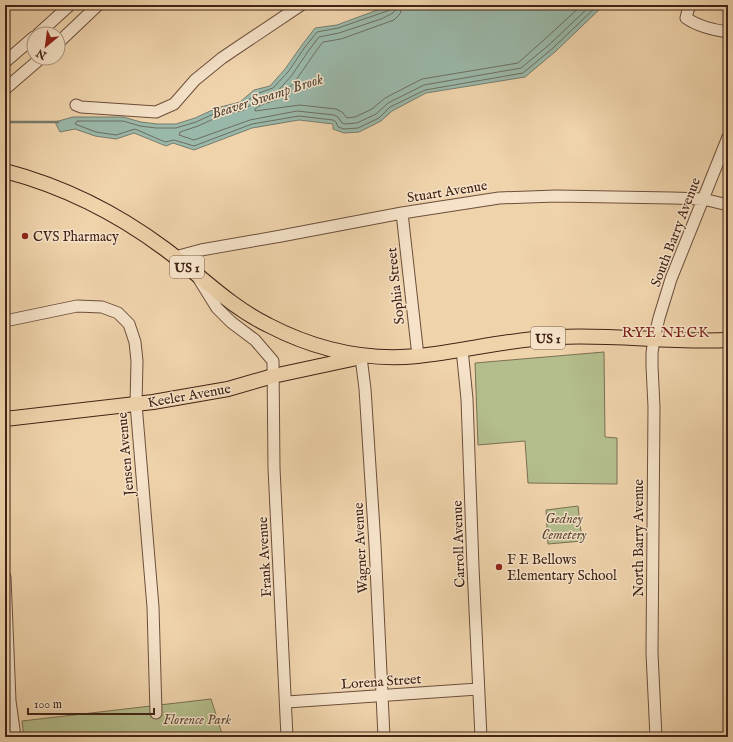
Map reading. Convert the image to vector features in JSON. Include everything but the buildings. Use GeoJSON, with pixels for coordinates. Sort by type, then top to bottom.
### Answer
{"type":"FeatureCollection","features":[{"type":"Feature","properties":{"kind":"main road","name":"US 1"},"geometry":{"type":"LineString","coordinates":[[5,171],[56,188],[100,208],[140,232],[175,257],[239,310],[268,326],[303,341],[333,350],[365,357],[394,357],[418,356],[555,337],[587,336],[708,341],[728,340]]}},
{"type":"Feature","properties":{"kind":"main road","name":"Keeler Avenue"},"geometry":{"type":"LineString","coordinates":[[5,419],[153,402],[228,389],[273,376],[365,357]]}},
{"type":"Feature","properties":{"kind":"street"},"geometry":{"type":"LineString","coordinates":[[47,26],[70,5]]}},
{"type":"Feature","properties":{"kind":"street"},"geometry":{"type":"LineString","coordinates":[[66,35],[98,5]]}},
{"type":"Feature","properties":{"kind":"street"},"geometry":{"type":"LineString","coordinates":[[76,105],[81,107],[156,112],[174,104],[195,80],[222,58],[301,5]]}},
{"type":"Feature","properties":{"kind":"street"},"geometry":{"type":"LineString","coordinates":[[691,5],[686,18],[694,23],[710,29],[728,32]]}},
{"type":"Feature","properties":{"kind":"street"},"geometry":{"type":"LineString","coordinates":[[5,62],[26,44]]}},
{"type":"Feature","properties":{"kind":"street"},"geometry":{"type":"LineString","coordinates":[[5,89],[32,66]]}},
{"type":"Feature","properties":{"kind":"street","name":"South Barry Avenue"},"geometry":{"type":"LineString","coordinates":[[654,339],[671,279],[728,137]]}},
{"type":"Feature","properties":{"kind":"street","name":"Stuart Avenue"},"geometry":{"type":"LineString","coordinates":[[175,257],[201,250],[402,213],[499,198],[556,196],[703,200],[728,205]]}},
{"type":"Feature","properties":{"kind":"street","name":"Sophia Street"},"geometry":{"type":"LineString","coordinates":[[402,213],[418,356]]}},
{"type":"Feature","properties":{"kind":"street","name":"Frank Avenue"},"geometry":{"type":"LineString","coordinates":[[197,276],[216,308],[231,322],[255,340],[272,361],[274,468],[287,702],[287,737]]}},
{"type":"Feature","properties":{"kind":"street","name":"Jensen Avenue"},"geometry":{"type":"LineString","coordinates":[[5,320],[77,306],[102,307],[118,313],[129,324],[135,342],[137,361],[136,404],[152,607],[156,713]]}},
{"type":"Feature","properties":{"kind":"street","name":"North Barry Avenue"},"geometry":{"type":"LineString","coordinates":[[654,339],[652,366],[654,407],[652,653],[656,737]]}},
{"type":"Feature","properties":{"kind":"street"},"geometry":{"type":"LineString","coordinates":[[708,341],[728,346]]}},
{"type":"Feature","properties":{"kind":"street","name":"Carroll Avenue"},"geometry":{"type":"LineString","coordinates":[[462,349],[467,398],[481,737]]}},
{"type":"Feature","properties":{"kind":"street","name":"Wagner Avenue"},"geometry":{"type":"LineString","coordinates":[[365,357],[365,389],[384,737]]}},
{"type":"Feature","properties":{"kind":"street"},"geometry":{"type":"LineString","coordinates":[[5,577],[10,701],[15,737]]}},
{"type":"Feature","properties":{"kind":"street","name":"Lorena Street"},"geometry":{"type":"LineString","coordinates":[[287,702],[478,689]]}},
{"type":"Feature","properties":{"kind":"green space"},"geometry":{"type":"Polygon","coordinates":[[[604,352],[605,437],[617,438],[617,484],[528,483],[525,441],[478,445],[475,363],[604,352]]]}},
{"type":"Feature","properties":{"kind":"green space","name":"Gedney Cemetery"},"geometry":{"type":"Polygon","coordinates":[[[578,506],[582,541],[548,544],[546,510],[578,506]]]}},
{"type":"Feature","properties":{"kind":"green space","name":"Florence Park"},"geometry":{"type":"Polygon","coordinates":[[[211,699],[223,737],[24,737],[22,721],[211,699]]]}},
{"type":"Feature","properties":{"kind":"water"},"geometry":{"type":"Polygon","coordinates":[[[391,5],[604,5],[556,51],[525,77],[426,93],[392,111],[381,121],[359,132],[344,133],[333,129],[333,124],[299,120],[252,128],[194,150],[173,143],[166,146],[134,133],[116,139],[95,136],[75,129],[60,132],[55,122],[73,117],[123,117],[141,122],[176,124],[195,118],[217,108],[240,102],[254,90],[270,86],[285,69],[315,28],[337,25],[391,5]]]}},
{"type":"Feature","properties":{"kind":"waterway","name":"Beaver Swamp Brook"},"geometry":{"type":"LineString","coordinates":[[5,122],[58,122]]}},
{"type":"Feature","properties":{"kind":"place","name":"CVS Pharmacy"},"geometry":{"type":"Point","coordinates":[25,236]}},
{"type":"Feature","properties":{"kind":"place","name":"F E Bellows Elementary School"},"geometry":{"type":"Point","coordinates":[499,567]}},
{"type":"Feature","properties":{"kind":"district","name":"RYE NECK"},"geometry":{"type":"Point","coordinates":[666,332]}}]}
